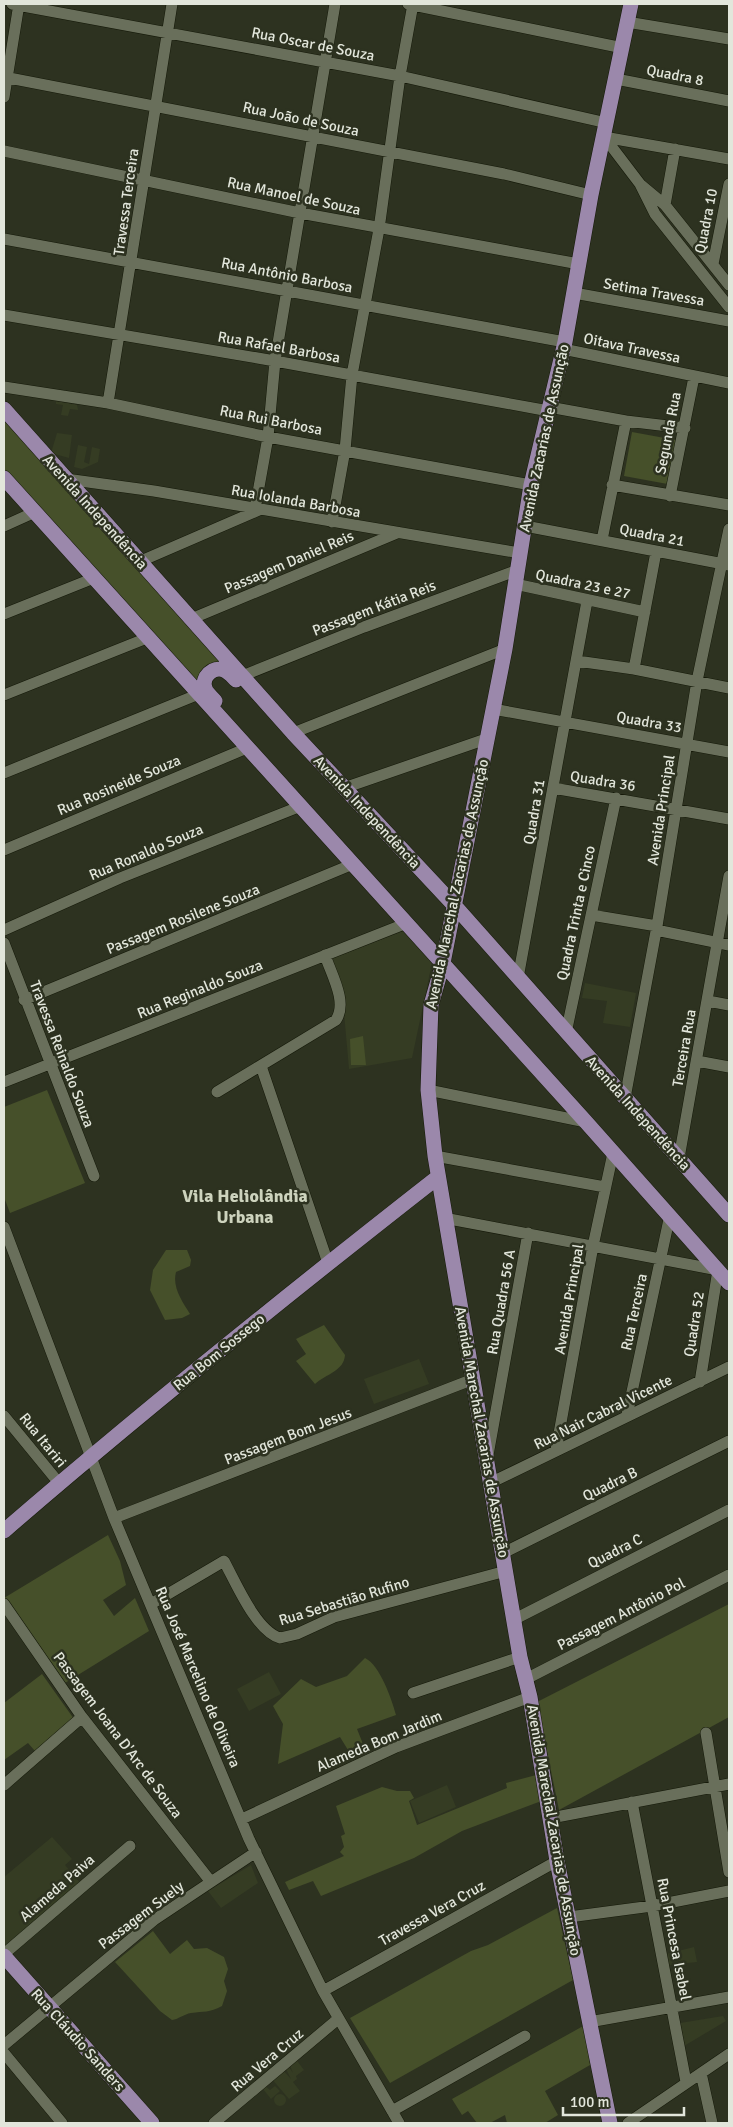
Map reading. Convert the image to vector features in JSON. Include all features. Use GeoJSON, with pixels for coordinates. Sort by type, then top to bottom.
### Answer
{"type":"FeatureCollection","features":[{"type":"Feature","properties":{"kind":"main road"},"geometry":{"type":"LineString","coordinates":[[605,133],[631,4]]}},
{"type":"Feature","properties":{"kind":"main road","name":"Avenida Zacarias de Assunção"},"geometry":{"type":"LineString","coordinates":[[486,739],[505,649],[531,485],[564,345],[591,195],[605,133]]}},
{"type":"Feature","properties":{"kind":"main road","name":"Avenida Independência"},"geometry":{"type":"LineString","coordinates":[[4,410],[293,733],[454,905],[729,1214]]}},
{"type":"Feature","properties":{"kind":"main road"},"geometry":{"type":"LineString","coordinates":[[4,478],[670,1215],[729,1283]]}},
{"type":"Feature","properties":{"kind":"main road"},"geometry":{"type":"LineString","coordinates":[[283,788],[274,768],[205,690],[204,682],[207,675],[216,669],[227,671],[291,739],[311,752]]}},
{"type":"Feature","properties":{"kind":"main road","name":"Avenida Marechal Zacarias de Assunção"},"geometry":{"type":"LineString","coordinates":[[486,739],[443,963],[430,1005],[428,1090],[444,1218],[471,1380],[515,1619],[520,1657],[530,1697],[557,1861],[610,2123]]}},
{"type":"Feature","properties":{"kind":"main road","name":"Rua Bom Sossego"},"geometry":{"type":"LineString","coordinates":[[4,1531],[90,1457],[328,1263],[438,1177]]}},
{"type":"Feature","properties":{"kind":"main road","name":"Rua Cláudio Sanders"},"geometry":{"type":"LineString","coordinates":[[4,1955],[152,2123]]}},
{"type":"Feature","properties":{"kind":"street","name":"Rua Oscar de Souza"},"geometry":{"type":"LineString","coordinates":[[16,4],[400,76],[605,133],[729,159]]}},
{"type":"Feature","properties":{"kind":"street"},"geometry":{"type":"LineString","coordinates":[[4,97],[16,4]]}},
{"type":"Feature","properties":{"kind":"street","name":"Travessa Terceira"},"geometry":{"type":"LineString","coordinates":[[108,403],[172,4]]}},
{"type":"Feature","properties":{"kind":"street"},"geometry":{"type":"LineString","coordinates":[[141,561],[257,510],[268,436],[276,361],[334,4]]}},
{"type":"Feature","properties":{"kind":"street"},"geometry":{"type":"LineString","coordinates":[[332,522],[345,450],[352,375],[379,229],[412,4],[622,48]]}},
{"type":"Feature","properties":{"kind":"street"},"geometry":{"type":"LineString","coordinates":[[627,22],[729,39]]}},
{"type":"Feature","properties":{"kind":"street","name":"Rua João de Souza"},"geometry":{"type":"LineString","coordinates":[[6,78],[504,174],[591,195]]}},
{"type":"Feature","properties":{"kind":"street","name":"Quadra 8"},"geometry":{"type":"LineString","coordinates":[[616,79],[729,101]]}},
{"type":"Feature","properties":{"kind":"street"},"geometry":{"type":"LineString","coordinates":[[605,133],[640,184],[655,214],[729,307]]}},
{"type":"Feature","properties":{"kind":"street"},"geometry":{"type":"LineString","coordinates":[[665,205],[676,149]]}},
{"type":"Feature","properties":{"kind":"street","name":"Rua Manoel de Souza"},"geometry":{"type":"LineString","coordinates":[[4,151],[379,229],[579,264]]}},
{"type":"Feature","properties":{"kind":"street"},"geometry":{"type":"LineString","coordinates":[[640,184],[665,205],[729,285]]}},
{"type":"Feature","properties":{"kind":"street","name":"Quadra 10"},"geometry":{"type":"LineString","coordinates":[[713,264],[729,184]]}},
{"type":"Feature","properties":{"kind":"street","name":"Rua Antônio Barbosa"},"geometry":{"type":"LineString","coordinates":[[4,239],[287,290],[564,345]]}},
{"type":"Feature","properties":{"kind":"street","name":"Setima Travessa"},"geometry":{"type":"LineString","coordinates":[[574,293],[729,321]]}},
{"type":"Feature","properties":{"kind":"street","name":"Rua Rafael Barbosa"},"geometry":{"type":"LineString","coordinates":[[4,315],[549,409],[685,428]]}},
{"type":"Feature","properties":{"kind":"street","name":"Oitava Travessa"},"geometry":{"type":"LineString","coordinates":[[564,345],[729,383]]}},
{"type":"Feature","properties":{"kind":"street","name":"Segunda Rua"},"geometry":{"type":"LineString","coordinates":[[670,496],[694,376]]}},
{"type":"Feature","properties":{"kind":"street","name":"Rua Rui Barbosa"},"geometry":{"type":"LineString","coordinates":[[4,387],[108,403],[268,436],[531,485]]}},
{"type":"Feature","properties":{"kind":"street","name":"Quadra 21"},"geometry":{"type":"LineString","coordinates":[[626,421],[602,540],[725,564]]}},
{"type":"Feature","properties":{"kind":"street","name":"Rua Iolanda Barbosa"},"geometry":{"type":"LineString","coordinates":[[66,478],[154,491],[257,510],[520,553]]}},
{"type":"Feature","properties":{"kind":"street"},"geometry":{"type":"LineString","coordinates":[[612,485],[729,506]]}},
{"type":"Feature","properties":{"kind":"street"},"geometry":{"type":"LineString","coordinates":[[4,526],[35,512]]}},
{"type":"Feature","properties":{"kind":"street"},"geometry":{"type":"LineString","coordinates":[[525,526],[602,540]]}},
{"type":"Feature","properties":{"kind":"street","name":"Avenida Principal"},"geometry":{"type":"LineString","coordinates":[[625,1098],[677,808],[697,681],[725,564],[729,529]]}},
{"type":"Feature","properties":{"kind":"street","name":"Passagem Daniel Reis"},"geometry":{"type":"LineString","coordinates":[[191,619],[398,533]]}},
{"type":"Feature","properties":{"kind":"street"},"geometry":{"type":"LineString","coordinates":[[634,669],[656,552]]}},
{"type":"Feature","properties":{"kind":"street","name":"Quadra 23 e 27"},"geometry":{"type":"LineString","coordinates":[[516,577],[587,601],[645,612]]}},
{"type":"Feature","properties":{"kind":"street","name":"Passagem Kátia Reis"},"geometry":{"type":"LineString","coordinates":[[242,676],[373,624],[516,577]]}},
{"type":"Feature","properties":{"kind":"street"},"geometry":{"type":"LineString","coordinates":[[4,614],[94,578]]}},
{"type":"Feature","properties":{"kind":"street","name":"Quadra 31"},"geometry":{"type":"LineString","coordinates":[[518,978],[587,601]]}},
{"type":"Feature","properties":{"kind":"street"},"geometry":{"type":"LineString","coordinates":[[4,694],[147,638]]}},
{"type":"Feature","properties":{"kind":"street"},"geometry":{"type":"LineString","coordinates":[[293,733],[505,649]]}},
{"type":"Feature","properties":{"kind":"street"},"geometry":{"type":"LineString","coordinates":[[577,660],[729,688]]}},
{"type":"Feature","properties":{"kind":"street"},"geometry":{"type":"LineString","coordinates":[[4,773],[199,694]]}},
{"type":"Feature","properties":{"kind":"street"},"geometry":{"type":"LineString","coordinates":[[493,709],[564,722]]}},
{"type":"Feature","properties":{"kind":"street","name":"Quadra 33"},"geometry":{"type":"LineString","coordinates":[[564,722],[729,752]]}},
{"type":"Feature","properties":{"kind":"street"},"geometry":{"type":"LineString","coordinates":[[344,788],[486,739]]}},
{"type":"Feature","properties":{"kind":"street","name":"Rua Rosineide Souza"},"geometry":{"type":"LineString","coordinates":[[4,850],[247,748]]}},
{"type":"Feature","properties":{"kind":"street","name":"Quadra 36"},"geometry":{"type":"LineString","coordinates":[[553,788],[677,808],[729,819]]}},
{"type":"Feature","properties":{"kind":"street","name":"Quadra Trinta e Cinco"},"geometry":{"type":"LineString","coordinates":[[566,1033],[616,798]]}},
{"type":"Feature","properties":{"kind":"street","name":"Rua Ronaldo Souza"},"geometry":{"type":"LineString","coordinates":[[4,930],[120,878],[301,806]]}},
{"type":"Feature","properties":{"kind":"street","name":"Passagem Rosilene Souza"},"geometry":{"type":"LineString","coordinates":[[24,1000],[189,934],[353,864]]}},
{"type":"Feature","properties":{"kind":"street","name":"Terceira Rua"},"geometry":{"type":"LineString","coordinates":[[679,1158],[708,1001],[724,944],[729,877]]}},
{"type":"Feature","properties":{"kind":"street"},"geometry":{"type":"LineString","coordinates":[[591,915],[724,944]]}},
{"type":"Feature","properties":{"kind":"street","name":"Rua Reginaldo Souza"},"geometry":{"type":"LineString","coordinates":[[4,1082],[407,923]]}},
{"type":"Feature","properties":{"kind":"street","name":"Travessa Reinaldo Souza"},"geometry":{"type":"LineString","coordinates":[[4,943],[24,1000],[94,1176]]}},
{"type":"Feature","properties":{"kind":"street"},"geometry":{"type":"LineString","coordinates":[[217,1092],[326,1028],[339,1014],[340,1001],[325,955]]}},
{"type":"Feature","properties":{"kind":"street"},"geometry":{"type":"LineString","coordinates":[[708,1001],[729,1005]]}},
{"type":"Feature","properties":{"kind":"street"},"geometry":{"type":"LineString","coordinates":[[697,1061],[729,1067]]}},
{"type":"Feature","properties":{"kind":"street"},"geometry":{"type":"LineString","coordinates":[[261,1066],[328,1263]]}},
{"type":"Feature","properties":{"kind":"street"},"geometry":{"type":"LineString","coordinates":[[428,1090],[586,1122]]}},
{"type":"Feature","properties":{"kind":"street","name":"Avenida Principal"},"geometry":{"type":"LineString","coordinates":[[556,1450],[593,1246],[613,1152]]}},
{"type":"Feature","properties":{"kind":"street"},"geometry":{"type":"LineString","coordinates":[[435,1156],[605,1187]]}},
{"type":"Feature","properties":{"kind":"street","name":"Rua Terceira"},"geometry":{"type":"LineString","coordinates":[[627,1415],[670,1215]]}},
{"type":"Feature","properties":{"kind":"street"},"geometry":{"type":"LineString","coordinates":[[444,1218],[718,1270]]}},
{"type":"Feature","properties":{"kind":"street","name":"Rua José Marcelino de Oliveira"},"geometry":{"type":"LineString","coordinates":[[4,1227],[114,1518],[256,1852],[323,1991],[399,2123]]}},
{"type":"Feature","properties":{"kind":"street","name":"Rua Quadra 56 A"},"geometry":{"type":"LineString","coordinates":[[486,1464],[528,1233]]}},
{"type":"Feature","properties":{"kind":"street","name":"Quadra 52"},"geometry":{"type":"LineString","coordinates":[[700,1382],[718,1270]]}},
{"type":"Feature","properties":{"kind":"street","name":"Rua Nair Cabral Vicente"},"geometry":{"type":"LineString","coordinates":[[490,1483],[729,1367]]}},
{"type":"Feature","properties":{"kind":"street","name":"Passagem Bom Jesus"},"geometry":{"type":"LineString","coordinates":[[114,1518],[471,1380]]}},
{"type":"Feature","properties":{"kind":"street","name":"Rua Itariri"},"geometry":{"type":"LineString","coordinates":[[4,1416],[59,1483]]}},
{"type":"Feature","properties":{"kind":"street","name":"Quadra B"},"geometry":{"type":"LineString","coordinates":[[503,1553],[729,1441]]}},
{"type":"Feature","properties":{"kind":"street","name":"Quadra C"},"geometry":{"type":"LineString","coordinates":[[515,1619],[729,1510]]}},
{"type":"Feature","properties":{"kind":"street","name":"Rua Sebastião Rufino"},"geometry":{"type":"LineString","coordinates":[[151,1604],[224,1561],[249,1606],[266,1631],[280,1638],[297,1634],[334,1617],[506,1571]]}},
{"type":"Feature","properties":{"kind":"street","name":"Passagem Antônio Pol"},"geometry":{"type":"LineString","coordinates":[[526,1679],[729,1575]]}},
{"type":"Feature","properties":{"kind":"street","name":"Passagem Joana D'Arc de Souza"},"geometry":{"type":"LineString","coordinates":[[4,1604],[82,1717],[211,1882]]}},
{"type":"Feature","properties":{"kind":"street"},"geometry":{"type":"LineString","coordinates":[[413,1692],[520,1657]]}},
{"type":"Feature","properties":{"kind":"street","name":"Alameda Bom Jardim"},"geometry":{"type":"LineString","coordinates":[[242,1819],[396,1747],[530,1697]]}},
{"type":"Feature","properties":{"kind":"street"},"geometry":{"type":"LineString","coordinates":[[4,1785],[82,1717]]}},
{"type":"Feature","properties":{"kind":"street"},"geometry":{"type":"LineString","coordinates":[[706,1733],[729,1872]]}},
{"type":"Feature","properties":{"kind":"street"},"geometry":{"type":"LineString","coordinates":[[551,1818],[729,1784]]}},
{"type":"Feature","properties":{"kind":"street","name":"Rua Princesa Isabel"},"geometry":{"type":"LineString","coordinates":[[632,1802],[686,2082]]}},
{"type":"Feature","properties":{"kind":"street","name":"Alameda Paiva"},"geometry":{"type":"LineString","coordinates":[[4,1955],[130,1846]]}},
{"type":"Feature","properties":{"kind":"street","name":"Passagem Suely"},"geometry":{"type":"LineString","coordinates":[[4,2045],[154,1920],[256,1852]]}},
{"type":"Feature","properties":{"kind":"street","name":"Travessa Vera Cruz"},"geometry":{"type":"LineString","coordinates":[[323,1991],[557,1861]]}},
{"type":"Feature","properties":{"kind":"street"},"geometry":{"type":"LineString","coordinates":[[569,1916],[652,1906],[729,1891]]}},
{"type":"Feature","properties":{"kind":"street"},"geometry":{"type":"LineString","coordinates":[[589,2022],[729,1997]]}},
{"type":"Feature","properties":{"kind":"street","name":"Rua Vera Cruz"},"geometry":{"type":"LineString","coordinates":[[214,2123],[338,2019]]}},
{"type":"Feature","properties":{"kind":"street"},"geometry":{"type":"LineString","coordinates":[[392,2111],[525,2036]]}},
{"type":"Feature","properties":{"kind":"street"},"geometry":{"type":"LineString","coordinates":[[4,2053],[62,2123]]}},
{"type":"Feature","properties":{"kind":"street"},"geometry":{"type":"LineString","coordinates":[[628,2123],[729,2054]]}},
{"type":"Feature","properties":{"kind":"street"},"geometry":{"type":"LineString","coordinates":[[702,2073],[712,2123]]}},
{"type":"Feature","properties":{"kind":"shaded area"},"geometry":{"type":"Polygon","coordinates":[[[56,401],[77,405],[78,410],[70,409],[68,416],[61,415],[63,405],[56,404],[56,401]]]}},
{"type":"Feature","properties":{"kind":"shaded area"},"geometry":{"type":"Polygon","coordinates":[[[4,420],[221,662],[197,680],[195,684],[4,472],[4,420]]]}},
{"type":"Feature","properties":{"kind":"shaded area"},"geometry":{"type":"Polygon","coordinates":[[[632,432],[681,441],[673,485],[624,476],[632,432]]]}},
{"type":"Feature","properties":{"kind":"shaded area"},"geometry":{"type":"Polygon","coordinates":[[[57,433],[72,435],[69,458],[51,453],[57,433]]]}},
{"type":"Feature","properties":{"kind":"shaded area"},"geometry":{"type":"Polygon","coordinates":[[[78,445],[87,447],[84,462],[89,464],[92,447],[100,449],[98,462],[82,469],[74,467],[78,445]]]}},
{"type":"Feature","properties":{"kind":"shaded area"},"geometry":{"type":"Polygon","coordinates":[[[406,930],[432,963],[412,1058],[349,1069],[342,990],[331,959],[406,930]]]}},
{"type":"Feature","properties":{"kind":"shaded area"},"geometry":{"type":"Polygon","coordinates":[[[585,983],[636,993],[630,1027],[603,1023],[607,1001],[582,998],[585,983]]]}},
{"type":"Feature","properties":{"kind":"shaded area"},"geometry":{"type":"Polygon","coordinates":[[[363,1036],[366,1065],[351,1065],[350,1039],[363,1036]]]}},
{"type":"Feature","properties":{"kind":"shaded area"},"geometry":{"type":"Polygon","coordinates":[[[47,1090],[85,1183],[10,1213],[4,1197],[4,1107],[47,1090]]]}},
{"type":"Feature","properties":{"kind":"shaded area"},"geometry":{"type":"Polygon","coordinates":[[[166,1250],[187,1250],[191,1260],[190,1266],[176,1272],[175,1278],[178,1294],[190,1314],[182,1318],[165,1320],[150,1290],[153,1270],[166,1250]]]}},
{"type":"Feature","properties":{"kind":"shaded area"},"geometry":{"type":"Polygon","coordinates":[[[324,1325],[345,1355],[338,1369],[315,1384],[296,1361],[306,1354],[296,1339],[324,1325]]]}},
{"type":"Feature","properties":{"kind":"shaded area"},"geometry":{"type":"Polygon","coordinates":[[[419,1359],[429,1384],[374,1404],[364,1379],[419,1359]]]}},
{"type":"Feature","properties":{"kind":"shaded area"},"geometry":{"type":"Polygon","coordinates":[[[108,1535],[120,1561],[126,1585],[103,1600],[114,1616],[135,1598],[149,1631],[65,1683],[4,1598],[108,1535]]]}},
{"type":"Feature","properties":{"kind":"shaded area"},"geometry":{"type":"Polygon","coordinates":[[[729,1604],[729,1717],[559,1810],[537,1702],[729,1604]]]}},
{"type":"Feature","properties":{"kind":"shaded area"},"geometry":{"type":"Polygon","coordinates":[[[365,1658],[376,1668],[380,1675],[396,1715],[357,1729],[365,1749],[348,1750],[340,1737],[278,1764],[283,1724],[273,1706],[301,1679],[316,1687],[347,1676],[365,1658]]]}},
{"type":"Feature","properties":{"kind":"shaded area"},"geometry":{"type":"Polygon","coordinates":[[[269,1672],[281,1694],[249,1711],[237,1689],[269,1672]]]}},
{"type":"Feature","properties":{"kind":"shaded area"},"geometry":{"type":"Polygon","coordinates":[[[42,1674],[74,1719],[35,1751],[28,1743],[4,1760],[4,1703],[42,1674]]]}},
{"type":"Feature","properties":{"kind":"shaded area"},"geometry":{"type":"Polygon","coordinates":[[[540,1774],[544,1800],[462,1831],[414,1858],[321,1896],[313,1881],[289,1890],[285,1882],[344,1856],[340,1852],[344,1847],[341,1836],[345,1834],[336,1806],[382,1787],[397,1791],[410,1791],[414,1798],[409,1801],[417,1825],[507,1788],[506,1783],[540,1774]]]}},
{"type":"Feature","properties":{"kind":"shaded area"},"geometry":{"type":"Polygon","coordinates":[[[447,1785],[456,1807],[419,1823],[410,1801],[447,1785]]]}},
{"type":"Feature","properties":{"kind":"shaded area"},"geometry":{"type":"Polygon","coordinates":[[[52,1837],[72,1859],[65,1865],[81,1884],[4,1949],[4,1877],[52,1837]]]}},
{"type":"Feature","properties":{"kind":"shaded area"},"geometry":{"type":"Polygon","coordinates":[[[251,1865],[258,1883],[221,1908],[208,1891],[251,1865]]]}},
{"type":"Feature","properties":{"kind":"shaded area"},"geometry":{"type":"Polygon","coordinates":[[[557,1908],[573,1980],[390,2083],[350,2018],[471,1951],[488,1945],[557,1908]]]}},
{"type":"Feature","properties":{"kind":"shaded area"},"geometry":{"type":"Polygon","coordinates":[[[153,1931],[170,1954],[187,1940],[194,1949],[207,1948],[224,1957],[228,1969],[224,1981],[227,1991],[222,2006],[210,2011],[188,2014],[172,2020],[160,2011],[115,1962],[153,1931]]]}},
{"type":"Feature","properties":{"kind":"shaded area"},"geometry":{"type":"Polygon","coordinates":[[[694,1947],[697,1962],[669,1965],[666,1954],[694,1947]]]}},
{"type":"Feature","properties":{"kind":"shaded area"},"geometry":{"type":"Polygon","coordinates":[[[723,2016],[726,2021],[684,2046],[680,2023],[723,2016]]]}},
{"type":"Feature","properties":{"kind":"shaded area"},"geometry":{"type":"Polygon","coordinates":[[[585,2025],[590,2065],[545,2091],[558,2115],[545,2123],[507,2123],[505,2115],[490,2123],[477,2123],[468,2111],[462,2115],[452,2099],[585,2025]]]}},
{"type":"Feature","properties":{"kind":"shaded area"},"geometry":{"type":"Polygon","coordinates":[[[295,2058],[304,2070],[296,2076],[297,2079],[293,2082],[300,2091],[289,2099],[271,2078],[282,2069],[291,2079],[284,2065],[287,2064],[293,2073],[289,2063],[295,2058]]]}},
{"type":"Feature","properties":{"kind":"shaded area"},"geometry":{"type":"Polygon","coordinates":[[[265,2086],[270,2090],[275,2086],[280,2091],[271,2099],[263,2089],[265,2086]]]}},
{"type":"Feature","properties":{"kind":"shaded area"},"geometry":{"type":"Polygon","coordinates":[[[278,2094],[282,2094],[286,2100],[282,2106],[278,2106],[274,2102],[274,2098],[278,2094]]]}},
{"type":"Feature","properties":{"kind":"district","name":"Vila Heliolândia Urbana"},"geometry":{"type":"Point","coordinates":[245,1206]}}]}
